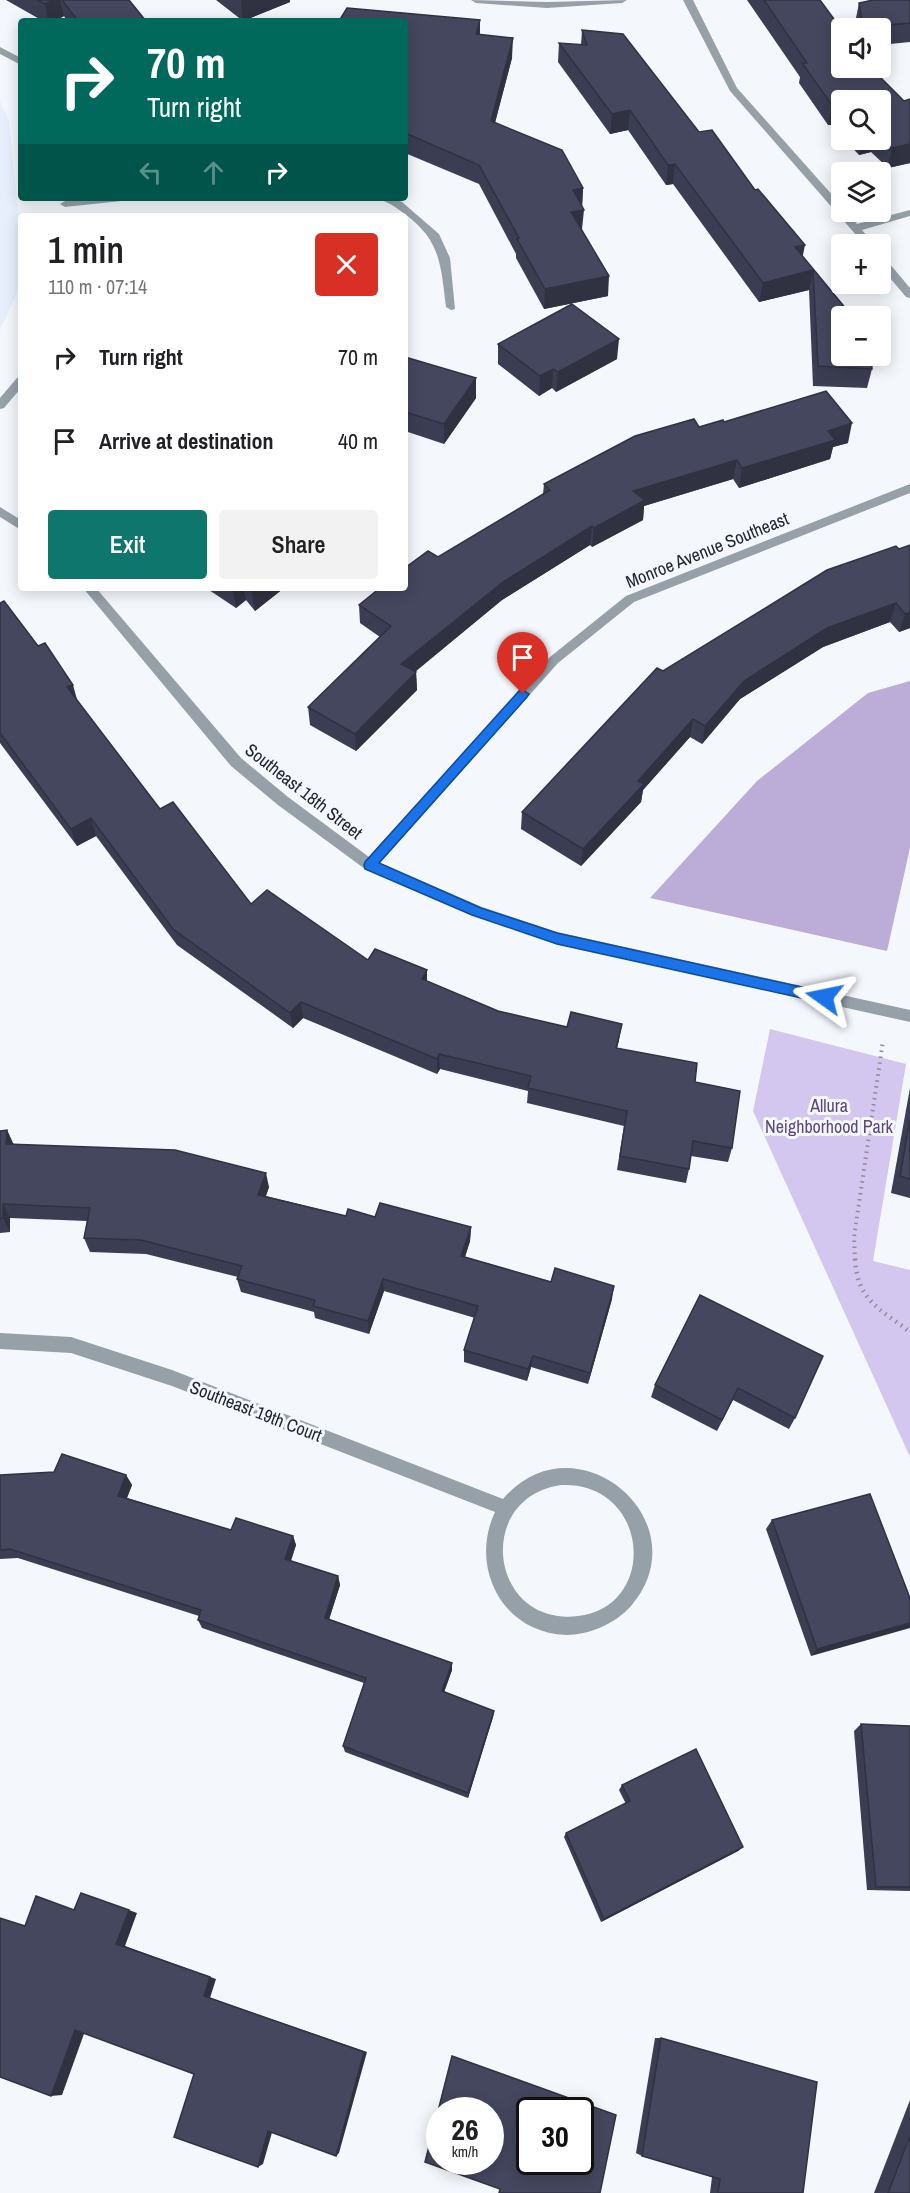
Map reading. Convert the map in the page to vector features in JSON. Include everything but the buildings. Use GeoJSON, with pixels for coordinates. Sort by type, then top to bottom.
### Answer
{"type":"FeatureCollection","features":[{"type":"Feature","properties":{"kind":"street"},"geometry":{"type":"LineString","coordinates":[[476,0],[547,5],[622,0]]}},
{"type":"Feature","properties":{"kind":"street"},"geometry":{"type":"LineString","coordinates":[[688,0],[733,88],[861,234]]}},
{"type":"Feature","properties":{"kind":"street"},"geometry":{"type":"LineString","coordinates":[[0,51],[18,60]]}},
{"type":"Feature","properties":{"kind":"street"},"geometry":{"type":"LineString","coordinates":[[391,201],[398,204],[434,234],[445,258],[451,307]]}},
{"type":"Feature","properties":{"kind":"street"},"geometry":{"type":"LineString","coordinates":[[856,228],[910,213]]}},
{"type":"Feature","properties":{"kind":"street"},"geometry":{"type":"LineString","coordinates":[[891,272],[910,295]]}},
{"type":"Feature","properties":{"kind":"street"},"geometry":{"type":"LineString","coordinates":[[0,405],[18,384]]}},
{"type":"Feature","properties":{"kind":"street","name":"Monroe Avenue Southeast"},"geometry":{"type":"LineString","coordinates":[[370,865],[554,660],[630,599],[910,488]]}},
{"type":"Feature","properties":{"kind":"street"},"geometry":{"type":"LineString","coordinates":[[0,511],[18,524]]}},
{"type":"Feature","properties":{"kind":"street","name":"Southeast 18th Street"},"geometry":{"type":"LineString","coordinates":[[92,591],[236,762],[283,801],[370,865],[477,911],[557,938],[910,1016]]}},
{"type":"Feature","properties":{"kind":"street","name":"Southeast 19th Court"},"geometry":{"type":"LineString","coordinates":[[0,1341],[71,1345],[172,1378],[504,1508]]}},
{"type":"Feature","properties":{"kind":"street"},"geometry":{"type":"LineString","coordinates":[[570,1475],[595,1481],[617,1496],[634,1516],[642,1540],[642,1567],[633,1591],[616,1610],[593,1623],[566,1626],[540,1620],[517,1605],[498,1575],[493,1557],[495,1531],[504,1508],[522,1489],[544,1478],[570,1475]]}},
{"type":"Feature","properties":{"kind":"path"},"geometry":{"type":"LineString","coordinates":[[887,1011],[854,1237],[856,1275],[867,1299],[910,1332]]}},
{"type":"Feature","properties":{"kind":"shaded area"},"geometry":{"type":"Polygon","coordinates":[[[0,101],[9,121],[18,213],[18,291],[0,330],[0,101]]]}},
{"type":"Feature","properties":{"kind":"shaded area"},"geometry":{"type":"Polygon","coordinates":[[[910,681],[910,848],[887,951],[650,898],[757,781],[868,693],[910,681]]]}},
{"type":"Feature","properties":{"kind":"green space","name":"Allura Neighborhood Park"},"geometry":{"type":"Polygon","coordinates":[[[770,1029],[906,1064],[873,1261],[910,1270],[910,1457],[753,1111],[770,1029]]]}},
{"type":"Feature","properties":{"kind":"route"},"geometry":{"type":"LineString","coordinates":[[523,694],[370,865],[477,911],[557,938],[824,997]]}}]}
